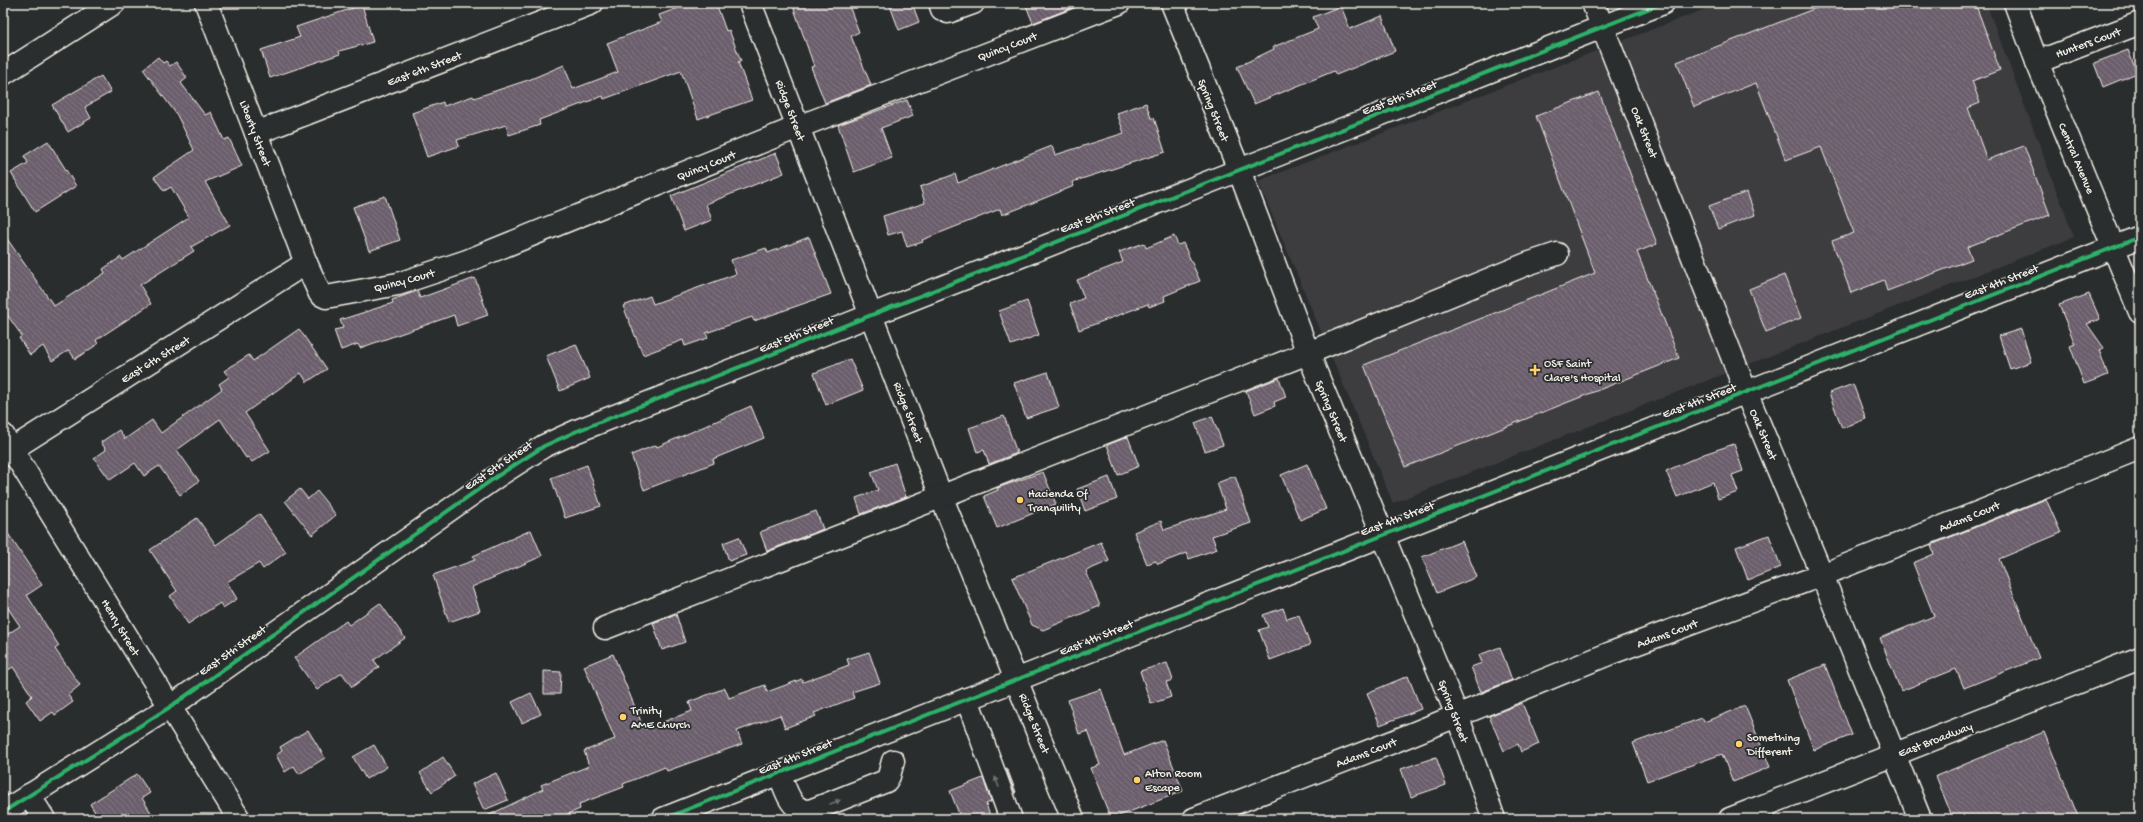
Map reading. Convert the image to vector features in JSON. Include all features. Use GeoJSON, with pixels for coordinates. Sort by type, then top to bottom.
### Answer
{"type":"FeatureCollection","features":[{"type":"Feature","properties":{"kind":"street"},"geometry":{"type":"LineString","coordinates":[[3,74],[114,3]]}},
{"type":"Feature","properties":{"kind":"street","name":"Liberty Street"},"geometry":{"type":"LineString","coordinates":[[206,3],[306,263]]}},
{"type":"Feature","properties":{"kind":"street","name":"East 6th Street"},"geometry":{"type":"LineString","coordinates":[[256,133],[592,3]]}},
{"type":"Feature","properties":{"kind":"street","name":"Ridge Street"},"geometry":{"type":"LineString","coordinates":[[750,3],[872,314],[941,496],[1073,819]]}},
{"type":"Feature","properties":{"kind":"street"},"geometry":{"type":"LineString","coordinates":[[940,3],[942,9],[948,12],[973,3]]}},
{"type":"Feature","properties":{"kind":"street","name":"Quincy Court"},"geometry":{"type":"LineString","coordinates":[[306,263],[320,294],[326,297],[398,284],[481,255],[798,127],[1119,3]]}},
{"type":"Feature","properties":{"kind":"street","name":"Spring Street"},"geometry":{"type":"LineString","coordinates":[[1172,3],[1239,170],[1308,353],[1384,534],[1457,716],[1494,819]]}},
{"type":"Feature","properties":{"kind":"street","name":"Oak Street"},"geometry":{"type":"LineString","coordinates":[[1594,3],[1746,392],[1822,575],[1893,755],[1920,819]]}},
{"type":"Feature","properties":{"kind":"street","name":"East 5th Street"},"geometry":{"type":"LineString","coordinates":[[3,812],[170,707],[496,477],[544,446],[577,431],[872,314],[1663,3]]}},
{"type":"Feature","properties":{"kind":"street","name":"Central Avenue"},"geometry":{"type":"LineString","coordinates":[[2015,3],[2037,62],[2115,247],[2140,312]]}},
{"type":"Feature","properties":{"kind":"street","name":"Hunters Court"},"geometry":{"type":"LineString","coordinates":[[2037,62],[2140,23]]}},
{"type":"Feature","properties":{"kind":"street","name":"East 4th Street"},"geometry":{"type":"LineString","coordinates":[[663,819],[2140,237]]}},
{"type":"Feature","properties":{"kind":"street"},"geometry":{"type":"LineString","coordinates":[[605,628],[1308,353],[1527,264],[1557,254]]}},
{"type":"Feature","properties":{"kind":"street","name":"East 6th Street"},"geometry":{"type":"LineString","coordinates":[[6,446],[306,263]]}},
{"type":"Feature","properties":{"kind":"street","name":"Henry Street"},"geometry":{"type":"LineString","coordinates":[[6,446],[239,819]]}},
{"type":"Feature","properties":{"kind":"street","name":"Adams Court"},"geometry":{"type":"LineString","coordinates":[[1194,819],[1457,716],[1611,653],[1822,575],[2140,448]]}},
{"type":"Feature","properties":{"kind":"street","name":"East Broadway"},"geometry":{"type":"LineString","coordinates":[[1730,819],[2140,658]]}},
{"type":"Feature","properties":{"kind":"street"},"geometry":{"type":"LineString","coordinates":[[967,699],[1011,819]]}},
{"type":"Feature","properties":{"kind":"street"},"geometry":{"type":"LineString","coordinates":[[779,773],[793,805],[803,811],[810,811],[886,781],[890,776],[894,760]]}},
{"type":"Feature","properties":{"kind":"street"},"geometry":{"type":"LineString","coordinates":[[29,795],[44,819]]}},
{"type":"Feature","properties":{"kind":"shaded area","name":"OSF Saint Clare's Hospital"},"geometry":{"type":"Polygon","coordinates":[[[1721,3],[1986,3],[2074,237],[1393,503],[1258,181],[1721,3]]]}},
{"type":"Feature","properties":{"kind":"building"},"geometry":{"type":"Polygon","coordinates":[[[692,3],[716,3],[726,31],[729,30],[741,61],[738,62],[752,100],[698,119],[681,71],[604,99],[603,96],[539,120],[540,125],[509,135],[506,125],[457,140],[459,146],[427,157],[412,113],[443,102],[444,106],[473,96],[474,98],[531,79],[564,65],[573,89],[618,72],[607,43],[662,22],[659,15],[692,3]]]}},
{"type":"Feature","properties":{"kind":"building"},"geometry":{"type":"Polygon","coordinates":[[[792,3],[848,3],[859,32],[851,36],[871,85],[825,103],[811,67],[814,66],[792,3]]]}},
{"type":"Feature","properties":{"kind":"building"},"geometry":{"type":"Polygon","coordinates":[[[889,3],[912,3],[919,22],[899,30],[889,3]]]}},
{"type":"Feature","properties":{"kind":"building"},"geometry":{"type":"Polygon","coordinates":[[[1025,3],[1084,3],[1033,23],[1025,3]]]}},
{"type":"Feature","properties":{"kind":"building"},"geometry":{"type":"Polygon","coordinates":[[[1829,3],[1975,3],[2000,70],[1972,81],[1980,103],[1968,108],[1987,160],[2024,146],[2050,215],[1967,247],[1972,259],[1887,291],[1884,280],[1851,293],[1832,241],[1854,233],[1821,147],[1786,160],[1756,83],[1694,107],[1677,62],[1829,3]]]}},
{"type":"Feature","properties":{"kind":"building"},"geometry":{"type":"Polygon","coordinates":[[[362,5],[373,42],[339,51],[340,54],[270,78],[261,50],[300,37],[296,27],[362,5]]]}},
{"type":"Feature","properties":{"kind":"building"},"geometry":{"type":"Polygon","coordinates":[[[1341,6],[1350,29],[1382,16],[1395,51],[1336,75],[1334,71],[1254,104],[1237,67],[1274,49],[1273,47],[1318,29],[1313,17],[1341,6]]]}},
{"type":"Feature","properties":{"kind":"building"},"geometry":{"type":"Polygon","coordinates":[[[2128,50],[2137,73],[2103,87],[2094,63],[2128,50]]]}},
{"type":"Feature","properties":{"kind":"building"},"geometry":{"type":"Polygon","coordinates":[[[158,57],[163,63],[166,61],[170,66],[176,62],[187,78],[181,83],[205,115],[211,112],[224,140],[229,138],[242,166],[205,182],[230,225],[191,247],[194,251],[140,285],[151,304],[96,340],[98,344],[75,359],[69,350],[52,361],[43,346],[30,355],[19,338],[22,336],[3,309],[3,233],[54,306],[105,273],[103,269],[121,257],[123,260],[189,217],[171,187],[164,191],[154,177],[194,150],[177,115],[143,69],[158,57]]]}},
{"type":"Feature","properties":{"kind":"building"},"geometry":{"type":"Polygon","coordinates":[[[101,76],[111,92],[85,107],[91,118],[68,132],[52,105],[101,76]]]}},
{"type":"Feature","properties":{"kind":"building"},"geometry":{"type":"Polygon","coordinates":[[[1599,92],[1657,244],[1637,252],[1679,358],[1405,467],[1364,365],[1595,273],[1536,116],[1599,92]]]}},
{"type":"Feature","properties":{"kind":"building"},"geometry":{"type":"Polygon","coordinates":[[[907,100],[913,116],[881,128],[892,158],[854,172],[838,125],[907,100]]]}},
{"type":"Feature","properties":{"kind":"building"},"geometry":{"type":"Polygon","coordinates":[[[1146,103],[1151,118],[1154,118],[1165,152],[1072,182],[1074,186],[1030,204],[1002,215],[1000,209],[922,240],[923,242],[907,247],[902,231],[888,235],[883,216],[925,203],[920,187],[955,174],[958,183],[1052,146],[1055,155],[1124,133],[1117,113],[1146,103]]]}},
{"type":"Feature","properties":{"kind":"building"},"geometry":{"type":"Polygon","coordinates":[[[48,141],[76,186],[35,212],[11,173],[28,163],[24,156],[48,141]]]}},
{"type":"Feature","properties":{"kind":"building"},"geometry":{"type":"Polygon","coordinates":[[[776,153],[784,173],[706,204],[712,220],[684,231],[671,196],[776,153]]]}},
{"type":"Feature","properties":{"kind":"building"},"geometry":{"type":"Polygon","coordinates":[[[1747,192],[1755,215],[1718,229],[1709,206],[1747,192]]]}},
{"type":"Feature","properties":{"kind":"building"},"geometry":{"type":"Polygon","coordinates":[[[385,196],[400,240],[369,251],[353,207],[385,196]]]}},
{"type":"Feature","properties":{"kind":"building"},"geometry":{"type":"Polygon","coordinates":[[[1174,236],[1178,245],[1183,243],[1200,281],[1164,296],[1165,301],[1149,307],[1148,304],[1079,330],[1070,304],[1084,298],[1077,280],[1123,262],[1119,252],[1144,243],[1146,248],[1174,236]]]}},
{"type":"Feature","properties":{"kind":"building"},"geometry":{"type":"Polygon","coordinates":[[[809,237],[831,294],[754,321],[752,317],[706,333],[708,338],[685,346],[683,340],[643,355],[623,306],[650,296],[653,304],[736,274],[731,260],[766,248],[768,253],[809,237]]]}},
{"type":"Feature","properties":{"kind":"building"},"geometry":{"type":"Polygon","coordinates":[[[1784,275],[1801,318],[1766,332],[1749,289],[1784,275]]]}},
{"type":"Feature","properties":{"kind":"building"},"geometry":{"type":"Polygon","coordinates":[[[475,278],[488,315],[457,326],[454,315],[360,348],[358,344],[341,350],[334,330],[343,328],[340,320],[393,303],[392,300],[417,291],[420,298],[475,278]]]}},
{"type":"Feature","properties":{"kind":"building"},"geometry":{"type":"Polygon","coordinates":[[[2089,294],[2100,319],[2087,324],[2104,348],[2099,350],[2108,375],[2084,384],[2070,346],[2075,344],[2059,305],[2089,294]]]}},
{"type":"Feature","properties":{"kind":"building"},"geometry":{"type":"Polygon","coordinates":[[[1027,301],[1039,335],[1011,345],[999,311],[1027,301]]]}},
{"type":"Feature","properties":{"kind":"building"},"geometry":{"type":"Polygon","coordinates":[[[299,329],[327,369],[307,382],[301,373],[245,413],[270,451],[252,462],[248,457],[246,458],[220,419],[177,450],[199,481],[180,495],[159,466],[144,476],[135,463],[110,480],[94,458],[106,450],[101,442],[119,430],[125,439],[152,420],[161,433],[222,389],[219,384],[229,377],[224,371],[249,355],[253,361],[299,329]]]}},
{"type":"Feature","properties":{"kind":"building"},"geometry":{"type":"Polygon","coordinates":[[[2021,329],[2031,362],[2010,369],[1999,336],[2021,329]]]}},
{"type":"Feature","properties":{"kind":"building"},"geometry":{"type":"Polygon","coordinates":[[[576,344],[590,378],[560,391],[546,356],[576,344]]]}},
{"type":"Feature","properties":{"kind":"building"},"geometry":{"type":"Polygon","coordinates":[[[850,359],[863,390],[826,405],[814,373],[850,359]]]}},
{"type":"Feature","properties":{"kind":"building"},"geometry":{"type":"Polygon","coordinates":[[[1048,372],[1059,407],[1026,418],[1014,383],[1048,372]]]}},
{"type":"Feature","properties":{"kind":"building"},"geometry":{"type":"Polygon","coordinates":[[[1279,378],[1286,397],[1274,402],[1275,406],[1255,414],[1246,391],[1279,378]]]}},
{"type":"Feature","properties":{"kind":"building"},"geometry":{"type":"Polygon","coordinates":[[[1853,384],[1866,419],[1842,428],[1829,393],[1853,384]]]}},
{"type":"Feature","properties":{"kind":"building"},"geometry":{"type":"Polygon","coordinates":[[[751,406],[764,438],[713,459],[714,463],[644,490],[631,455],[656,445],[657,447],[751,406]]]}},
{"type":"Feature","properties":{"kind":"building"},"geometry":{"type":"Polygon","coordinates":[[[1004,416],[1017,453],[989,464],[984,450],[977,452],[969,428],[1004,416]]]}},
{"type":"Feature","properties":{"kind":"building"},"geometry":{"type":"Polygon","coordinates":[[[1212,416],[1223,445],[1205,451],[1195,423],[1212,416]]]}},
{"type":"Feature","properties":{"kind":"building"},"geometry":{"type":"Polygon","coordinates":[[[1128,437],[1139,466],[1118,475],[1107,445],[1128,437]]]}},
{"type":"Feature","properties":{"kind":"building"},"geometry":{"type":"Polygon","coordinates":[[[1734,444],[1743,471],[1732,475],[1738,492],[1718,499],[1713,482],[1677,497],[1666,471],[1704,454],[1734,444]]]}},
{"type":"Feature","properties":{"kind":"building"},"geometry":{"type":"Polygon","coordinates":[[[895,463],[906,497],[861,514],[856,498],[878,490],[871,472],[895,463]]]}},
{"type":"Feature","properties":{"kind":"building"},"geometry":{"type":"Polygon","coordinates":[[[1307,464],[1326,509],[1300,520],[1281,475],[1307,464]]]}},
{"type":"Feature","properties":{"kind":"building"},"geometry":{"type":"Polygon","coordinates":[[[587,465],[601,506],[565,518],[551,478],[587,465]]]}},
{"type":"Feature","properties":{"kind":"building","name":"Hacienda Of Tranquility"},"geometry":{"type":"Polygon","coordinates":[[[1043,472],[1056,504],[997,528],[984,496],[998,490],[997,488],[1043,472]]]}},
{"type":"Feature","properties":{"kind":"building"},"geometry":{"type":"Polygon","coordinates":[[[1235,476],[1251,523],[1212,536],[1217,549],[1189,559],[1187,553],[1158,564],[1156,561],[1147,564],[1134,532],[1161,521],[1164,530],[1226,509],[1217,483],[1235,476]]]}},
{"type":"Feature","properties":{"kind":"building"},"geometry":{"type":"Polygon","coordinates":[[[1109,477],[1117,499],[1085,511],[1077,489],[1109,477]]]}},
{"type":"Feature","properties":{"kind":"building"},"geometry":{"type":"Polygon","coordinates":[[[300,489],[308,499],[317,491],[336,515],[312,535],[285,501],[300,489]]]}},
{"type":"Feature","properties":{"kind":"building"},"geometry":{"type":"Polygon","coordinates":[[[2046,499],[2061,533],[1999,559],[2039,658],[1964,688],[1956,669],[1901,691],[1880,638],[1934,616],[1913,563],[1934,554],[1931,545],[2046,499]]]}},
{"type":"Feature","properties":{"kind":"building"},"geometry":{"type":"Polygon","coordinates":[[[816,511],[823,529],[767,551],[760,532],[816,511]]]}},
{"type":"Feature","properties":{"kind":"building"},"geometry":{"type":"Polygon","coordinates":[[[259,514],[286,552],[263,569],[259,563],[227,582],[237,599],[223,608],[220,603],[188,624],[170,596],[177,591],[150,550],[197,518],[216,545],[259,514]]]}},
{"type":"Feature","properties":{"kind":"building"},"geometry":{"type":"Polygon","coordinates":[[[3,526],[42,585],[27,595],[59,646],[55,649],[80,685],[68,695],[73,702],[55,715],[53,712],[40,721],[26,701],[32,696],[13,667],[3,673],[3,637],[20,626],[3,601],[3,526]]]}},
{"type":"Feature","properties":{"kind":"building"},"geometry":{"type":"Polygon","coordinates":[[[531,530],[542,556],[472,587],[480,611],[449,622],[433,575],[475,560],[473,556],[531,530]]]}},
{"type":"Feature","properties":{"kind":"building"},"geometry":{"type":"Polygon","coordinates":[[[1769,535],[1781,567],[1748,580],[1736,547],[1769,535]]]}},
{"type":"Feature","properties":{"kind":"building"},"geometry":{"type":"Polygon","coordinates":[[[739,537],[746,555],[729,561],[723,543],[739,537]]]}},
{"type":"Feature","properties":{"kind":"building"},"geometry":{"type":"Polygon","coordinates":[[[1462,541],[1477,577],[1437,593],[1422,557],[1462,541]]]}},
{"type":"Feature","properties":{"kind":"building"},"geometry":{"type":"Polygon","coordinates":[[[1101,542],[1109,561],[1086,571],[1100,606],[1043,630],[1032,625],[1012,578],[1101,542]]]}},
{"type":"Feature","properties":{"kind":"building"},"geometry":{"type":"Polygon","coordinates":[[[380,603],[405,638],[374,660],[379,667],[352,687],[342,673],[317,690],[294,658],[346,621],[349,625],[380,603]]]}},
{"type":"Feature","properties":{"kind":"building"},"geometry":{"type":"Polygon","coordinates":[[[1283,608],[1287,619],[1299,615],[1310,645],[1270,660],[1259,630],[1268,627],[1263,615],[1283,608]]]}},
{"type":"Feature","properties":{"kind":"building"},"geometry":{"type":"Polygon","coordinates":[[[676,614],[685,642],[662,650],[653,623],[676,614]]]}},
{"type":"Feature","properties":{"kind":"building"},"geometry":{"type":"Polygon","coordinates":[[[1500,647],[1512,680],[1481,692],[1471,667],[1482,663],[1479,655],[1500,647]]]}},
{"type":"Feature","properties":{"kind":"building"},"geometry":{"type":"Polygon","coordinates":[[[869,652],[880,683],[852,692],[854,698],[814,713],[816,716],[785,728],[780,715],[737,731],[742,744],[667,771],[665,767],[623,784],[624,787],[579,804],[580,809],[556,819],[481,819],[543,789],[541,785],[589,766],[584,751],[615,739],[584,666],[613,654],[644,729],[692,711],[689,702],[725,688],[729,698],[765,685],[767,692],[802,679],[803,682],[849,665],[847,659],[869,652]]]}},
{"type":"Feature","properties":{"kind":"building"},"geometry":{"type":"Polygon","coordinates":[[[1167,663],[1173,680],[1166,682],[1171,697],[1151,704],[1140,671],[1167,663]]]}},
{"type":"Feature","properties":{"kind":"building"},"geometry":{"type":"Polygon","coordinates":[[[1825,665],[1852,735],[1814,750],[1787,680],[1825,665]]]}},
{"type":"Feature","properties":{"kind":"building"},"geometry":{"type":"Polygon","coordinates":[[[544,671],[561,672],[560,694],[544,694],[544,671]]]}},
{"type":"Feature","properties":{"kind":"building"},"geometry":{"type":"Polygon","coordinates":[[[1408,676],[1421,709],[1380,725],[1367,693],[1408,676]]]}},
{"type":"Feature","properties":{"kind":"building","name":"Alton Room Escape"},"geometry":{"type":"Polygon","coordinates":[[[1101,689],[1124,755],[1163,740],[1183,791],[1111,819],[1091,768],[1100,765],[1088,731],[1079,734],[1068,700],[1101,689]]]}},
{"type":"Feature","properties":{"kind":"building"},"geometry":{"type":"Polygon","coordinates":[[[531,693],[541,714],[522,723],[512,702],[531,693]]]}},
{"type":"Feature","properties":{"kind":"building"},"geometry":{"type":"Polygon","coordinates":[[[1522,703],[1539,744],[1521,752],[1518,744],[1504,751],[1489,716],[1522,703]]]}},
{"type":"Feature","properties":{"kind":"building"},"geometry":{"type":"Polygon","coordinates":[[[1745,706],[1770,767],[1733,782],[1722,754],[1647,781],[1633,743],[1702,718],[1704,722],[1745,706]]]}},
{"type":"Feature","properties":{"kind":"building"},"geometry":{"type":"Polygon","coordinates":[[[308,730],[325,758],[299,774],[294,766],[285,772],[276,755],[282,751],[280,747],[308,730]]]}},
{"type":"Feature","properties":{"kind":"building"},"geometry":{"type":"Polygon","coordinates":[[[2044,732],[2079,819],[1953,819],[1936,776],[2044,732]]]}},
{"type":"Feature","properties":{"kind":"building"},"geometry":{"type":"Polygon","coordinates":[[[374,745],[387,767],[366,779],[353,757],[374,745]]]}},
{"type":"Feature","properties":{"kind":"building"},"geometry":{"type":"Polygon","coordinates":[[[443,757],[455,776],[432,792],[420,773],[443,757]]]}},
{"type":"Feature","properties":{"kind":"building"},"geometry":{"type":"Polygon","coordinates":[[[1436,757],[1446,785],[1411,797],[1401,769],[1436,757]]]}},
{"type":"Feature","properties":{"kind":"building"},"geometry":{"type":"Polygon","coordinates":[[[1006,768],[1016,792],[1015,793],[1006,768]]]}},
{"type":"Feature","properties":{"kind":"building"},"geometry":{"type":"Polygon","coordinates":[[[496,773],[508,800],[484,810],[472,784],[496,773]]]}},
{"type":"Feature","properties":{"kind":"building"},"geometry":{"type":"Polygon","coordinates":[[[137,774],[150,793],[142,798],[155,819],[99,819],[90,804],[137,774]]]}},
{"type":"Feature","properties":{"kind":"building"},"geometry":{"type":"Polygon","coordinates":[[[983,778],[991,802],[986,804],[991,819],[961,819],[950,791],[983,778]]]}},
{"type":"Feature","properties":{"kind":"cycle path"},"geometry":{"type":"LineString","coordinates":[[3,812],[170,707],[496,477],[544,446],[577,431],[1663,3]]}},
{"type":"Feature","properties":{"kind":"cycle path"},"geometry":{"type":"LineString","coordinates":[[663,819],[2140,237]]}},
{"type":"Feature","properties":{"kind":"place","name":"OSF Saint Clare's Hospital"},"geometry":{"type":"Point","coordinates":[1535,370]}},
{"type":"Feature","properties":{"kind":"place","name":"Hacienda Of Tranquility"},"geometry":{"type":"Point","coordinates":[1020,500]}},
{"type":"Feature","properties":{"kind":"place","name":"Trinity AME Church"},"geometry":{"type":"Point","coordinates":[623,717]}},
{"type":"Feature","properties":{"kind":"place","name":"Something Different"},"geometry":{"type":"Point","coordinates":[1739,744]}},
{"type":"Feature","properties":{"kind":"place","name":"Alton Room Escape"},"geometry":{"type":"Point","coordinates":[1137,780]}}]}
